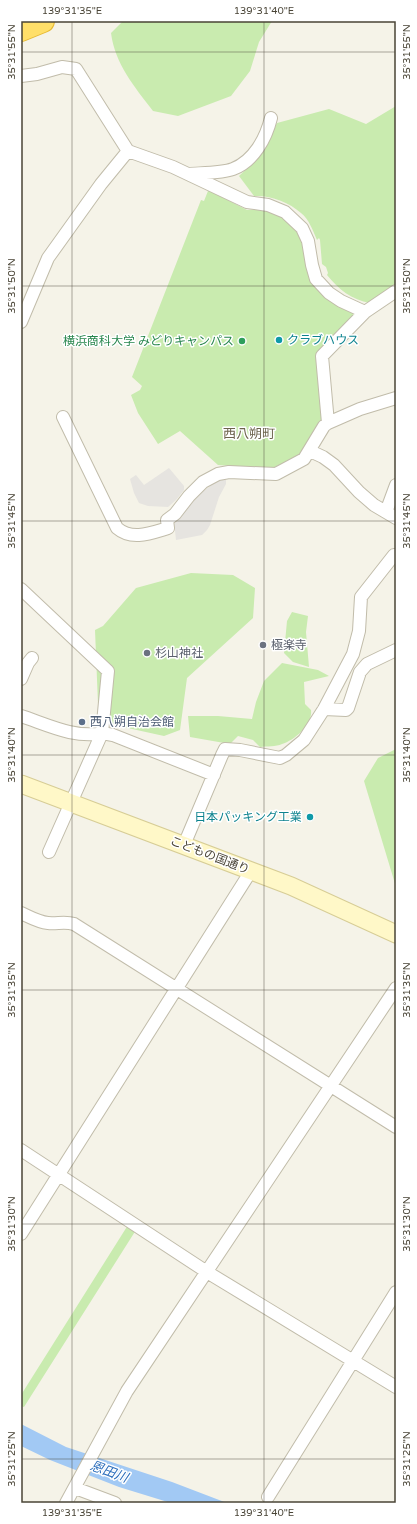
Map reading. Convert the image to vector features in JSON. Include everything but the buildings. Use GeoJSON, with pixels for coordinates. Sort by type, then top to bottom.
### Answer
{"type":"FeatureCollection","features":[{"type":"Feature","properties":{"kind":"highway"},"geometry":{"type":"LineString","coordinates":[[21,30],[43,21]]}},
{"type":"Feature","properties":{"kind":"main road","name":"こどもの国通り"},"geometry":{"type":"LineString","coordinates":[[21,784],[291,886],[396,934]]}},
{"type":"Feature","properties":{"kind":"street"},"geometry":{"type":"LineString","coordinates":[[21,76],[37,74],[62,67],[76,69],[128,151],[173,167],[247,202],[268,205],[285,212],[302,228],[308,241],[316,279],[330,293],[341,301],[365,312]]}},
{"type":"Feature","properties":{"kind":"street"},"geometry":{"type":"LineString","coordinates":[[188,174],[233,170],[249,160],[268,131],[271,118]]}},
{"type":"Feature","properties":{"kind":"street"},"geometry":{"type":"LineString","coordinates":[[21,322],[48,258],[101,184],[128,151]]}},
{"type":"Feature","properties":{"kind":"street"},"geometry":{"type":"LineString","coordinates":[[328,423],[322,356],[365,312],[396,291]]}},
{"type":"Feature","properties":{"kind":"street"},"geometry":{"type":"LineString","coordinates":[[63,417],[117,528],[123,533],[145,535],[168,528],[167,520],[175,514],[189,496],[203,482],[218,474],[229,472],[276,474],[304,459],[324,426],[328,423],[360,409],[396,398]]}},
{"type":"Feature","properties":{"kind":"street"},"geometry":{"type":"LineString","coordinates":[[310,451],[323,457],[334,465],[359,492],[374,505],[391,515],[396,485]]}},
{"type":"Feature","properties":{"kind":"street"},"geometry":{"type":"LineString","coordinates":[[184,845],[225,749],[240,750],[280,758],[304,740],[324,709],[353,654],[359,631],[361,597],[394,555],[396,555]]}},
{"type":"Feature","properties":{"kind":"street"},"geometry":{"type":"LineString","coordinates":[[21,589],[108,671],[102,733],[49,852]]}},
{"type":"Feature","properties":{"kind":"street"},"geometry":{"type":"LineString","coordinates":[[324,709],[346,710],[360,672],[367,664],[396,650]]}},
{"type":"Feature","properties":{"kind":"street"},"geometry":{"type":"LineString","coordinates":[[21,679],[28,663],[32,658]]}},
{"type":"Feature","properties":{"kind":"street"},"geometry":{"type":"LineString","coordinates":[[21,716],[64,731],[94,735],[102,733],[113,735],[214,775]]}},
{"type":"Feature","properties":{"kind":"street"},"geometry":{"type":"LineString","coordinates":[[21,1234],[250,871]]}},
{"type":"Feature","properties":{"kind":"street"},"geometry":{"type":"LineString","coordinates":[[21,913],[40,922],[69,922],[74,924],[396,1127]]}},
{"type":"Feature","properties":{"kind":"street"},"geometry":{"type":"LineString","coordinates":[[66,1503],[99,1445],[127,1391],[208,1272],[396,988]]}},
{"type":"Feature","properties":{"kind":"street"},"geometry":{"type":"LineString","coordinates":[[21,1150],[208,1272],[396,1387]]}},
{"type":"Feature","properties":{"kind":"street"},"geometry":{"type":"LineString","coordinates":[[268,1497],[396,1292]]}},
{"type":"Feature","properties":{"kind":"street"},"geometry":{"type":"LineString","coordinates":[[76,1486],[115,1503]]}},
{"type":"Feature","properties":{"kind":"green space"},"geometry":{"type":"Polygon","coordinates":[[[123,21],[272,21],[259,42],[250,71],[231,96],[178,116],[153,111],[126,74],[117,55],[111,33],[123,21]]]}},
{"type":"Feature","properties":{"kind":"green space"},"geometry":{"type":"Polygon","coordinates":[[[396,106],[396,284],[370,303],[363,302],[351,297],[336,285],[327,275],[328,273],[326,267],[322,264],[320,240],[319,238],[317,240],[306,218],[296,209],[279,200],[254,196],[239,176],[258,158],[277,123],[329,109],[366,124],[396,106]]]}},
{"type":"Feature","properties":{"kind":"green space","name":"横浜商科大学 みどりキャンパス"},"geometry":{"type":"Polygon","coordinates":[[[208,191],[247,210],[263,209],[278,214],[290,222],[297,230],[305,244],[308,269],[337,304],[353,313],[355,322],[321,359],[323,425],[300,454],[271,469],[218,465],[180,431],[158,444],[138,413],[131,395],[140,390],[142,386],[132,377],[201,200],[204,201],[208,191]]]}},
{"type":"Feature","properties":{"kind":"green space"},"geometry":{"type":"Polygon","coordinates":[[[191,573],[233,575],[255,588],[253,618],[187,678],[180,730],[164,736],[114,725],[98,704],[95,630],[103,626],[136,588],[191,573]]]}},
{"type":"Feature","properties":{"kind":"green space"},"geometry":{"type":"Polygon","coordinates":[[[292,612],[308,616],[306,632],[309,667],[293,662],[284,653],[287,621],[292,612]]]}},
{"type":"Feature","properties":{"kind":"green space"},"geometry":{"type":"Polygon","coordinates":[[[282,663],[318,670],[329,676],[304,682],[305,704],[311,710],[311,715],[302,731],[292,739],[280,745],[260,747],[253,740],[238,736],[230,744],[190,737],[188,716],[218,716],[252,719],[256,702],[264,681],[282,663]]]}},
{"type":"Feature","properties":{"kind":"green space"},"geometry":{"type":"Polygon","coordinates":[[[396,749],[396,887],[364,781],[378,758],[396,749]]]}},
{"type":"Feature","properties":{"kind":"green space"},"geometry":{"type":"Polygon","coordinates":[[[128,1225],[136,1230],[24,1407],[21,1406],[21,1395],[128,1225]]]}},
{"type":"Feature","properties":{"kind":"shaded area"},"geometry":{"type":"Polygon","coordinates":[[[169,468],[184,486],[184,490],[176,500],[168,507],[148,506],[139,503],[130,479],[136,475],[144,485],[169,468]]]}},
{"type":"Feature","properties":{"kind":"shaded area"},"geometry":{"type":"Polygon","coordinates":[[[226,479],[226,484],[219,497],[207,530],[202,535],[176,540],[174,521],[189,501],[219,480],[226,479]]]}},
{"type":"Feature","properties":{"kind":"water","name":"恩田川"},"geometry":{"type":"Polygon","coordinates":[[[21,1424],[66,1447],[172,1482],[227,1503],[171,1503],[119,1487],[50,1460],[21,1446],[21,1424]]]}},
{"type":"Feature","properties":{"kind":"place","name":"クラブハウス"},"geometry":{"type":"Point","coordinates":[279,340]}},
{"type":"Feature","properties":{"kind":"place","name":"横浜商科大学 みどりキャンパス"},"geometry":{"type":"Point","coordinates":[242,341]}},
{"type":"Feature","properties":{"kind":"place","name":"極楽寺"},"geometry":{"type":"Point","coordinates":[263,645]}},
{"type":"Feature","properties":{"kind":"place","name":"杉山神社"},"geometry":{"type":"Point","coordinates":[147,653]}},
{"type":"Feature","properties":{"kind":"place","name":"西八朔自治会館"},"geometry":{"type":"Point","coordinates":[82,722]}},
{"type":"Feature","properties":{"kind":"place","name":"日本パッキング工業"},"geometry":{"type":"Point","coordinates":[310,817]}},
{"type":"Feature","properties":{"kind":"district","name":"西八朔町"},"geometry":{"type":"Point","coordinates":[249,434]}}]}
